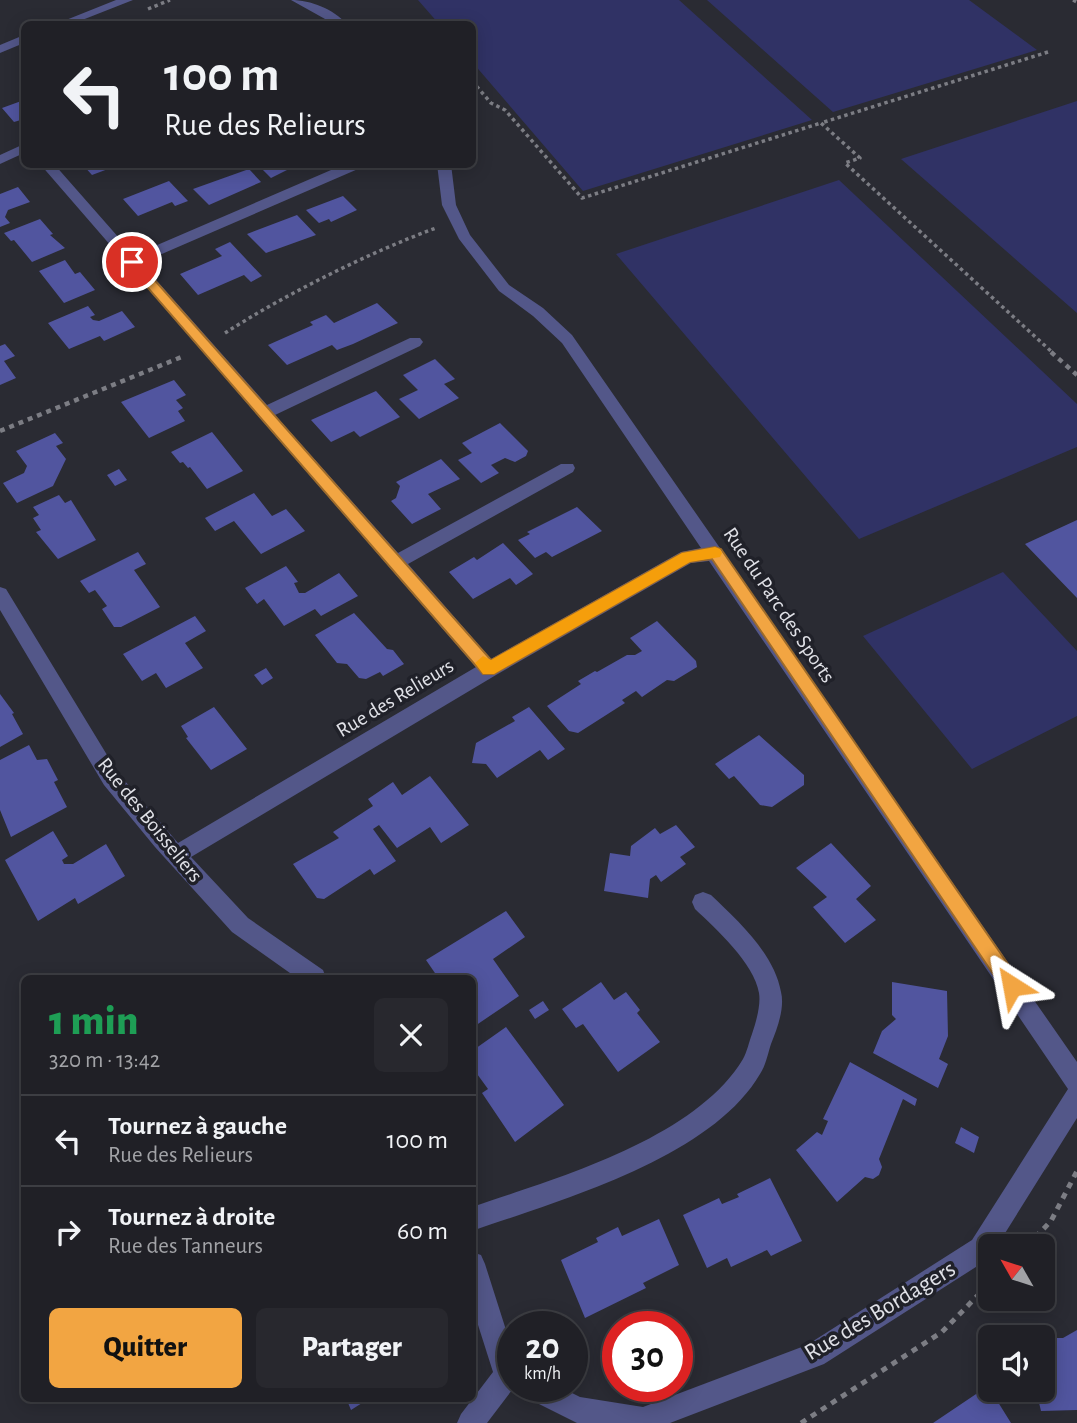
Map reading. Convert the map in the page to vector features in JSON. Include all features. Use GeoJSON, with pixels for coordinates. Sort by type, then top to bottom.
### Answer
{"type":"FeatureCollection","features":[{"type":"Feature","properties":{"kind":"street"},"geometry":{"type":"LineString","coordinates":[[70,21],[127,0]]}},
{"type":"Feature","properties":{"kind":"street"},"geometry":{"type":"LineString","coordinates":[[297,0],[337,21]]}},
{"type":"Feature","properties":{"kind":"street"},"geometry":{"type":"LineString","coordinates":[[0,49],[21,40]]}},
{"type":"Feature","properties":{"kind":"street"},"geometry":{"type":"LineString","coordinates":[[0,160],[21,150]]}},
{"type":"Feature","properties":{"kind":"street"},"geometry":{"type":"LineString","coordinates":[[50,168],[489,669]]}},
{"type":"Feature","properties":{"kind":"street"},"geometry":{"type":"LineString","coordinates":[[132,262],[348,168]]}},
{"type":"Feature","properties":{"kind":"street","name":"Rue du Parc des Sports"},"geometry":{"type":"LineString","coordinates":[[444,168],[449,205],[457,222],[504,288],[538,312],[567,339],[1077,1082]]}},
{"type":"Feature","properties":{"kind":"street"},"geometry":{"type":"LineString","coordinates":[[265,413],[415,342]]}},
{"type":"Feature","properties":{"kind":"street"},"geometry":{"type":"LineString","coordinates":[[396,562],[567,468]]}},
{"type":"Feature","properties":{"kind":"street","name":"Rue des Relieurs"},"geometry":{"type":"LineString","coordinates":[[176,855],[489,669],[687,557],[715,553]]}},
{"type":"Feature","properties":{"kind":"street","name":"Rue des Boisseliers"},"geometry":{"type":"LineString","coordinates":[[0,594],[111,779],[240,925],[311,975]]}},
{"type":"Feature","properties":{"kind":"street"},"geometry":{"type":"LineString","coordinates":[[476,1218],[563,1188],[669,1142],[735,1091],[763,1044],[771,992],[747,947],[703,902]]}},
{"type":"Feature","properties":{"kind":"street","name":"Rue des Bordagers"},"geometry":{"type":"LineString","coordinates":[[562,1402],[578,1410],[643,1420],[815,1355],[981,1249],[1077,1097]]}},
{"type":"Feature","properties":{"kind":"street"},"geometry":{"type":"LineString","coordinates":[[476,1274],[497,1329]]}},
{"type":"Feature","properties":{"kind":"street"},"geometry":{"type":"LineString","coordinates":[[470,1423],[497,1397]]}},
{"type":"Feature","properties":{"kind":"path"},"geometry":{"type":"LineString","coordinates":[[476,86],[491,103],[505,110],[582,198],[1048,52]]}},
{"type":"Feature","properties":{"kind":"path"},"geometry":{"type":"LineString","coordinates":[[821,123],[860,158],[845,163],[1077,375]]}},
{"type":"Feature","properties":{"kind":"path"},"geometry":{"type":"LineString","coordinates":[[0,431],[152,372],[204,346],[257,313],[403,240],[457,222]]}},
{"type":"Feature","properties":{"kind":"path"},"geometry":{"type":"LineString","coordinates":[[1039,1234],[1051,1221],[1077,1171]]}},
{"type":"Feature","properties":{"kind":"path"},"geometry":{"type":"LineString","coordinates":[[801,1423],[942,1332],[978,1295]]}},
{"type":"Feature","properties":{"kind":"shaded area"},"geometry":{"type":"Polygon","coordinates":[[[418,0],[679,0],[812,120],[583,191],[476,66],[476,21],[436,21],[418,0]]]}},
{"type":"Feature","properties":{"kind":"shaded area"},"geometry":{"type":"Polygon","coordinates":[[[707,0],[969,0],[1037,50],[833,112],[707,0]]]}},
{"type":"Feature","properties":{"kind":"shaded area"},"geometry":{"type":"Polygon","coordinates":[[[1077,101],[1077,313],[901,159],[1077,101]]]}},
{"type":"Feature","properties":{"kind":"shaded area"},"geometry":{"type":"Polygon","coordinates":[[[839,180],[1077,404],[1077,447],[859,539],[616,254],[839,180]]]}},
{"type":"Feature","properties":{"kind":"shaded area"},"geometry":{"type":"Polygon","coordinates":[[[1003,572],[1077,651],[1077,716],[972,769],[863,636],[1003,572]]]}},
{"type":"Feature","properties":{"kind":"building"},"geometry":{"type":"Polygon","coordinates":[[[21,101],[21,120],[14,122],[2,108],[21,101]]]}},
{"type":"Feature","properties":{"kind":"building"},"geometry":{"type":"Polygon","coordinates":[[[86,168],[108,169],[92,175],[86,168]]]}},
{"type":"Feature","properties":{"kind":"building"},"geometry":{"type":"Polygon","coordinates":[[[261,168],[291,168],[271,178],[261,168]]]}},
{"type":"Feature","properties":{"kind":"building"},"geometry":{"type":"Polygon","coordinates":[[[249,169],[261,182],[209,205],[193,189],[249,169]]]}},
{"type":"Feature","properties":{"kind":"building"},"geometry":{"type":"Polygon","coordinates":[[[169,181],[188,201],[175,206],[172,202],[138,216],[123,199],[169,181]]]}},
{"type":"Feature","properties":{"kind":"building"},"geometry":{"type":"Polygon","coordinates":[[[18,187],[30,202],[8,210],[5,217],[10,223],[0,227],[0,194],[18,187]]]}},
{"type":"Feature","properties":{"kind":"building"},"geometry":{"type":"Polygon","coordinates":[[[343,196],[357,210],[331,222],[329,219],[319,223],[306,210],[343,196]]]}},
{"type":"Feature","properties":{"kind":"building"},"geometry":{"type":"Polygon","coordinates":[[[297,215],[316,235],[266,253],[247,234],[297,215]]]}},
{"type":"Feature","properties":{"kind":"building"},"geometry":{"type":"Polygon","coordinates":[[[40,219],[53,234],[50,235],[65,248],[32,262],[14,240],[11,241],[4,233],[40,219]]]}},
{"type":"Feature","properties":{"kind":"building"},"geometry":{"type":"Polygon","coordinates":[[[230,242],[262,276],[251,282],[244,275],[198,295],[180,274],[222,256],[215,249],[230,242]]]}},
{"type":"Feature","properties":{"kind":"building"},"geometry":{"type":"Polygon","coordinates":[[[65,260],[75,274],[80,272],[95,290],[64,303],[39,271],[65,260]]]}},
{"type":"Feature","properties":{"kind":"building"},"geometry":{"type":"Polygon","coordinates":[[[377,303],[398,323],[353,344],[337,350],[332,345],[287,365],[268,345],[313,325],[310,322],[326,315],[334,323],[377,303]]]}},
{"type":"Feature","properties":{"kind":"building"},"geometry":{"type":"Polygon","coordinates":[[[88,306],[95,315],[90,317],[93,320],[99,321],[122,311],[135,327],[104,341],[100,336],[69,349],[48,323],[88,306]]]}},
{"type":"Feature","properties":{"kind":"building"},"geometry":{"type":"Polygon","coordinates":[[[5,344],[15,356],[4,361],[16,378],[0,385],[0,346],[5,344]]]}},
{"type":"Feature","properties":{"kind":"building"},"geometry":{"type":"Polygon","coordinates":[[[435,359],[455,379],[444,384],[459,398],[419,419],[399,399],[418,390],[403,375],[435,359]]]}},
{"type":"Feature","properties":{"kind":"building"},"geometry":{"type":"Polygon","coordinates":[[[174,380],[186,395],[176,400],[183,408],[178,411],[185,421],[149,438],[121,402],[174,380]]]}},
{"type":"Feature","properties":{"kind":"building"},"geometry":{"type":"Polygon","coordinates":[[[376,391],[400,417],[360,437],[354,431],[331,442],[311,420],[376,391]]]}},
{"type":"Feature","properties":{"kind":"building"},"geometry":{"type":"Polygon","coordinates":[[[500,423],[528,451],[526,456],[515,462],[505,458],[491,465],[499,473],[481,483],[458,460],[472,453],[462,443],[500,423]]]}},
{"type":"Feature","properties":{"kind":"building"},"geometry":{"type":"Polygon","coordinates":[[[212,432],[243,471],[207,489],[190,467],[180,463],[171,452],[212,432]]]}},
{"type":"Feature","properties":{"kind":"building"},"geometry":{"type":"Polygon","coordinates":[[[55,433],[63,443],[56,446],[66,459],[53,486],[17,503],[3,483],[24,473],[27,466],[16,451],[55,433]]]}},
{"type":"Feature","properties":{"kind":"building"},"geometry":{"type":"Polygon","coordinates":[[[441,459],[460,479],[428,494],[441,509],[412,524],[391,501],[396,498],[400,486],[396,482],[441,459]]]}},
{"type":"Feature","properties":{"kind":"building"},"geometry":{"type":"Polygon","coordinates":[[[119,469],[127,480],[115,486],[107,475],[119,469]]]}},
{"type":"Feature","properties":{"kind":"building"},"geometry":{"type":"Polygon","coordinates":[[[254,493],[272,516],[286,509],[305,531],[261,554],[234,521],[215,531],[205,518],[254,493]]]}},
{"type":"Feature","properties":{"kind":"building"},"geometry":{"type":"Polygon","coordinates":[[[59,495],[65,503],[71,500],[96,540],[58,559],[36,532],[41,530],[33,518],[39,515],[33,507],[59,495]]]}},
{"type":"Feature","properties":{"kind":"building"},"geometry":{"type":"Polygon","coordinates":[[[577,507],[602,531],[552,557],[546,552],[535,558],[518,540],[530,534],[527,532],[577,507]]]}},
{"type":"Feature","properties":{"kind":"building"},"geometry":{"type":"Polygon","coordinates":[[[1077,520],[1077,598],[1025,544],[1077,520]]]}},
{"type":"Feature","properties":{"kind":"building"},"geometry":{"type":"Polygon","coordinates":[[[503,543],[533,574],[516,585],[510,578],[473,599],[449,572],[474,557],[477,560],[503,543]]]}},
{"type":"Feature","properties":{"kind":"building"},"geometry":{"type":"Polygon","coordinates":[[[138,552],[146,564],[134,570],[160,607],[121,627],[114,627],[102,609],[107,606],[95,590],[89,593],[80,581],[138,552]]]}},
{"type":"Feature","properties":{"kind":"building"},"geometry":{"type":"Polygon","coordinates":[[[286,566],[298,582],[294,583],[299,593],[305,593],[339,573],[358,596],[321,616],[315,609],[284,626],[264,599],[257,604],[245,588],[286,566]]]}},
{"type":"Feature","properties":{"kind":"building"},"geometry":{"type":"Polygon","coordinates":[[[354,613],[404,664],[383,676],[380,672],[366,679],[359,678],[347,664],[337,663],[315,635],[354,613]]]}},
{"type":"Feature","properties":{"kind":"building"},"geometry":{"type":"Polygon","coordinates":[[[195,616],[206,631],[185,643],[203,668],[166,688],[156,673],[142,681],[123,654],[195,616]]]}},
{"type":"Feature","properties":{"kind":"building"},"geometry":{"type":"Polygon","coordinates":[[[657,621],[696,661],[697,667],[674,681],[667,680],[642,697],[636,691],[622,700],[625,703],[578,733],[569,731],[547,706],[581,684],[578,681],[595,671],[627,655],[642,651],[630,638],[657,621]]]}},
{"type":"Feature","properties":{"kind":"building"},"geometry":{"type":"Polygon","coordinates":[[[266,668],[273,678],[262,685],[254,675],[266,668]]]}},
{"type":"Feature","properties":{"kind":"building"},"geometry":{"type":"Polygon","coordinates":[[[0,694],[14,713],[12,714],[23,734],[0,747],[0,694]]]}},
{"type":"Feature","properties":{"kind":"building"},"geometry":{"type":"Polygon","coordinates":[[[214,707],[247,749],[211,770],[186,738],[188,737],[181,726],[214,707]]]}},
{"type":"Feature","properties":{"kind":"building"},"geometry":{"type":"Polygon","coordinates":[[[529,707],[565,749],[548,760],[540,750],[497,778],[486,764],[472,763],[476,743],[515,721],[512,717],[529,707]]]}},
{"type":"Feature","properties":{"kind":"building"},"geometry":{"type":"Polygon","coordinates":[[[759,735],[804,775],[804,785],[772,807],[760,805],[734,776],[729,779],[715,764],[759,735]]]}},
{"type":"Feature","properties":{"kind":"building"},"geometry":{"type":"Polygon","coordinates":[[[29,745],[37,760],[47,759],[58,780],[54,782],[67,807],[11,837],[0,810],[0,760],[29,745]]]}},
{"type":"Feature","properties":{"kind":"building"},"geometry":{"type":"Polygon","coordinates":[[[430,776],[469,825],[441,843],[430,827],[397,848],[379,825],[373,829],[396,861],[374,875],[370,869],[324,899],[317,898],[293,864],[339,838],[333,832],[373,806],[368,799],[393,782],[402,795],[430,776]]]}},
{"type":"Feature","properties":{"kind":"building"},"geometry":{"type":"Polygon","coordinates":[[[676,825],[695,847],[680,857],[686,864],[661,882],[656,875],[650,879],[648,898],[604,891],[610,853],[630,856],[631,846],[655,828],[660,834],[676,825]]]}},
{"type":"Feature","properties":{"kind":"building"},"geometry":{"type":"Polygon","coordinates":[[[53,831],[68,856],[62,860],[64,864],[73,864],[106,844],[125,876],[78,904],[75,898],[38,921],[5,860],[53,831]]]}},
{"type":"Feature","properties":{"kind":"building"},"geometry":{"type":"Polygon","coordinates":[[[831,843],[871,886],[856,899],[876,920],[845,943],[813,907],[827,897],[796,868],[831,843]]]}},
{"type":"Feature","properties":{"kind":"building"},"geometry":{"type":"Polygon","coordinates":[[[506,911],[525,937],[493,959],[519,996],[476,1025],[476,975],[436,975],[426,960],[506,911]]]}},
{"type":"Feature","properties":{"kind":"building"},"geometry":{"type":"Polygon","coordinates":[[[601,982],[614,1000],[626,992],[640,1010],[637,1013],[660,1042],[618,1072],[583,1024],[576,1028],[562,1009],[601,982]]]}},
{"type":"Feature","properties":{"kind":"building"},"geometry":{"type":"Polygon","coordinates":[[[892,982],[947,991],[948,1036],[939,1059],[948,1064],[938,1088],[873,1053],[882,1031],[896,1019],[892,1015],[892,982]]]}},
{"type":"Feature","properties":{"kind":"building"},"geometry":{"type":"Polygon","coordinates":[[[543,1001],[549,1010],[535,1019],[529,1010],[543,1001]]]}},
{"type":"Feature","properties":{"kind":"building"},"geometry":{"type":"Polygon","coordinates":[[[506,1027],[564,1105],[515,1142],[482,1093],[488,1089],[476,1072],[476,1048],[506,1027]]]}},
{"type":"Feature","properties":{"kind":"building"},"geometry":{"type":"Polygon","coordinates":[[[850,1062],[917,1099],[915,1106],[903,1099],[879,1159],[882,1167],[879,1175],[873,1179],[865,1177],[837,1202],[796,1150],[817,1132],[822,1135],[828,1121],[823,1119],[850,1062]]]}},
{"type":"Feature","properties":{"kind":"building"},"geometry":{"type":"Polygon","coordinates":[[[961,1127],[979,1137],[974,1153],[955,1143],[961,1127]]]}},
{"type":"Feature","properties":{"kind":"building"},"geometry":{"type":"Polygon","coordinates":[[[770,1178],[802,1241],[771,1256],[767,1250],[731,1267],[727,1258],[707,1268],[683,1215],[719,1198],[722,1204],[739,1197],[737,1194],[770,1178]]]}},
{"type":"Feature","properties":{"kind":"building"},"geometry":{"type":"Polygon","coordinates":[[[659,1219],[679,1265],[643,1283],[646,1288],[588,1317],[588,1311],[582,1311],[561,1260],[598,1242],[596,1238],[618,1227],[622,1236],[659,1219]]]}},
{"type":"Feature","properties":{"kind":"building"},"geometry":{"type":"Polygon","coordinates":[[[1077,1330],[1077,1410],[1041,1411],[1039,1402],[1055,1402],[1055,1338],[1063,1338],[1077,1330]]]}},
{"type":"Feature","properties":{"kind":"building"},"geometry":{"type":"Polygon","coordinates":[[[978,1393],[978,1402],[998,1402],[1011,1423],[933,1423],[978,1393]]]}},
{"type":"Feature","properties":{"kind":"building"},"geometry":{"type":"Polygon","coordinates":[[[348,1402],[364,1402],[351,1410],[348,1402]]]}},
{"type":"Feature","properties":{"kind":"slow traffic"},"geometry":{"type":"LineString","coordinates":[[483,663],[489,669],[687,557],[715,553]]}},
{"type":"Feature","properties":{"kind":"route"},"geometry":{"type":"LineString","coordinates":[[132,262],[489,669],[687,557],[715,553],[1012,986]]}}]}
